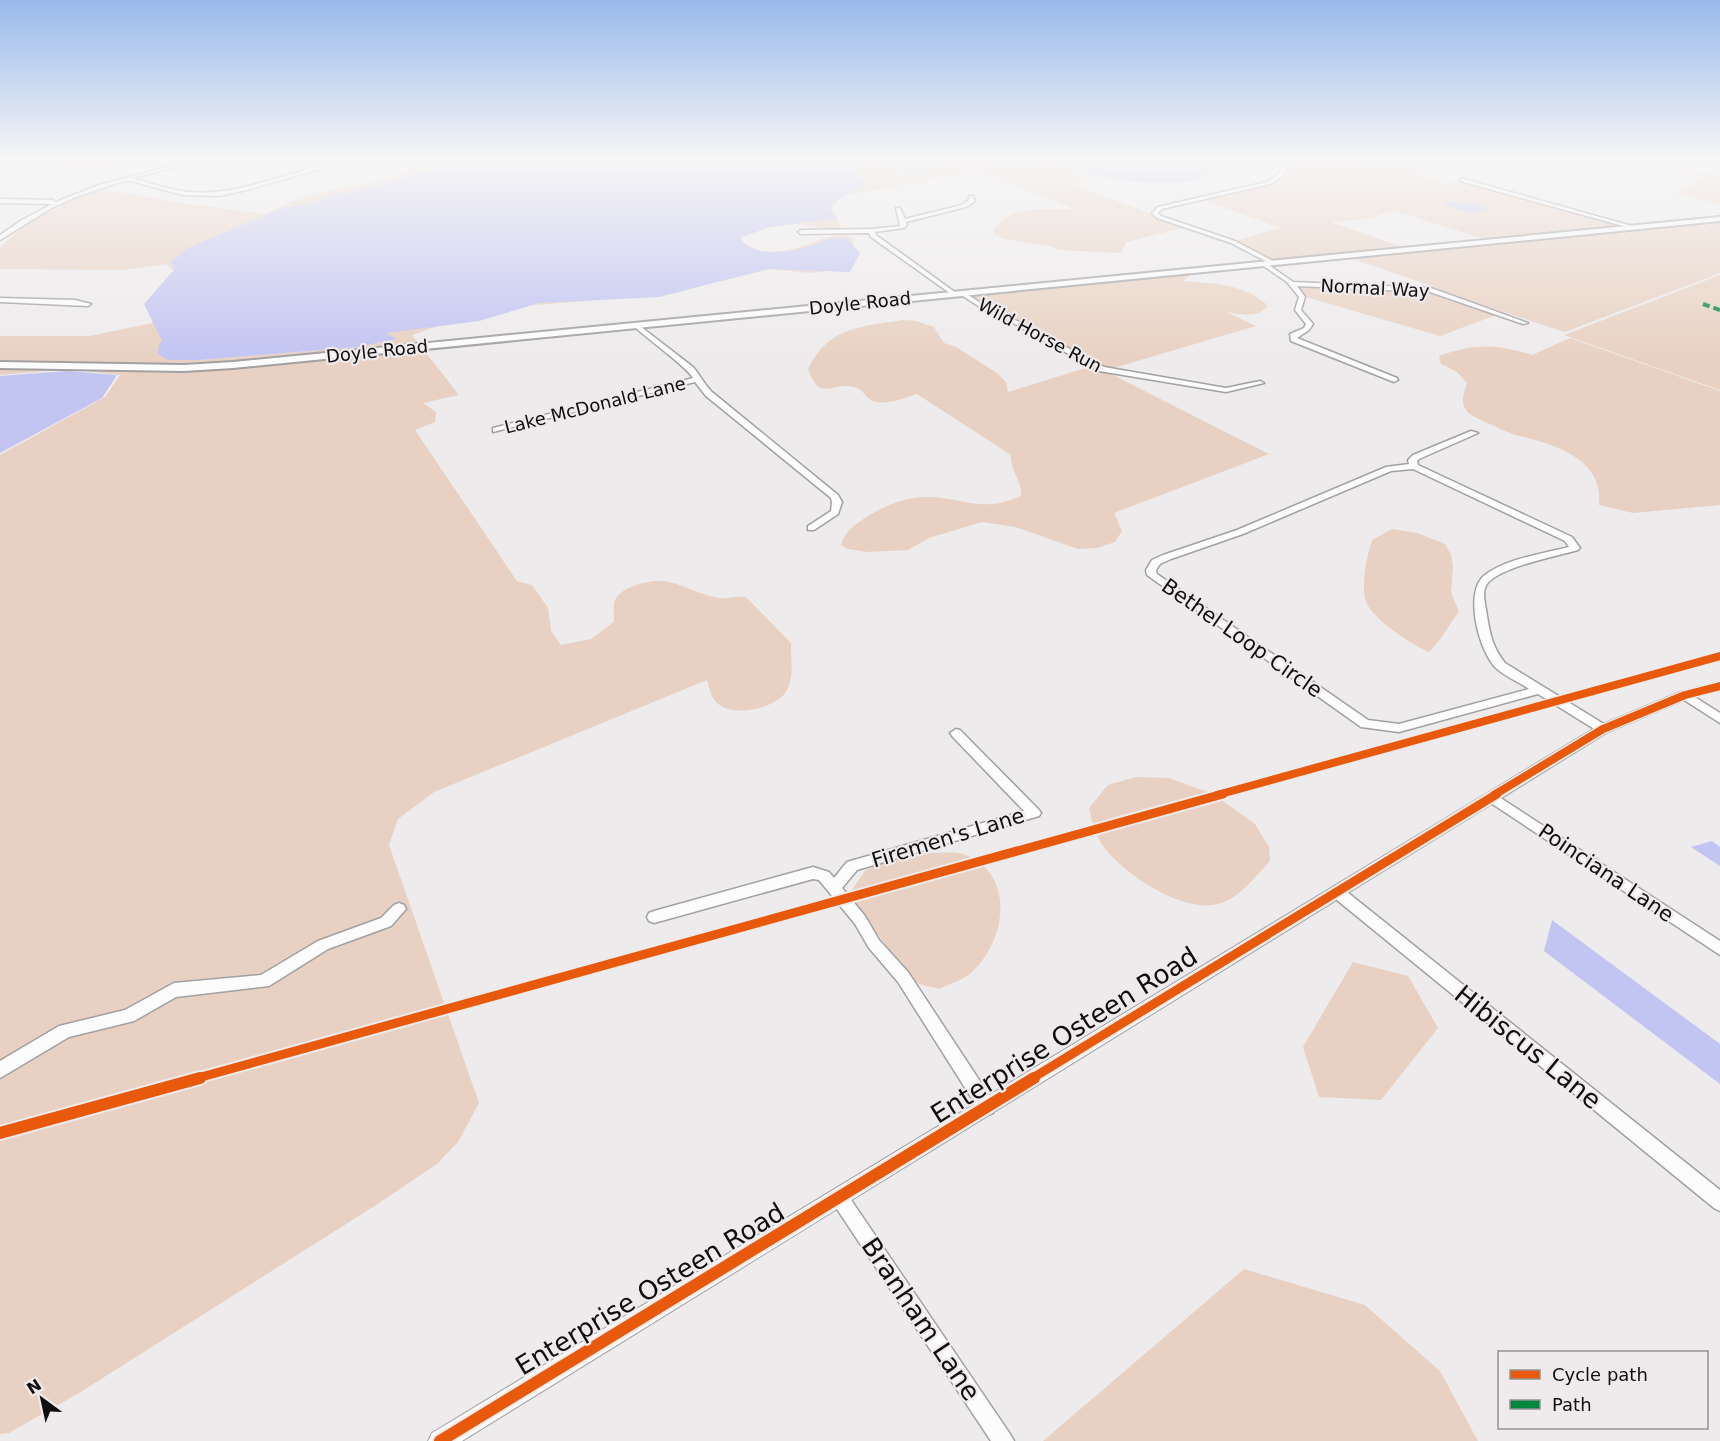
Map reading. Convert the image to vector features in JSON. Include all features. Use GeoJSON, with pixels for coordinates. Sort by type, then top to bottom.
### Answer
{"type":"FeatureCollection","features":[{"type":"Feature","properties":{"kind":"main road","name":"Doyle Road"},"geometry":{"type":"LineString","coordinates":[[0,365],[184,368],[233,365],[1671,224]]}},
{"type":"Feature","properties":{"kind":"street"},"geometry":{"type":"LineString","coordinates":[[0,238],[18,224]]}},
{"type":"Feature","properties":{"kind":"street"},"geometry":{"type":"LineString","coordinates":[[801,232],[872,231],[899,228],[904,224]]}},
{"type":"Feature","properties":{"kind":"street"},"geometry":{"type":"LineString","coordinates":[[1180,224],[1233,242],[1269,263],[1292,284],[1302,297],[1298,310],[1310,324],[1307,329],[1293,336],[1294,339],[1301,344],[1394,380]]}},
{"type":"Feature","properties":{"kind":"street"},"geometry":{"type":"LineString","coordinates":[[1622,224],[1636,228]]}},
{"type":"Feature","properties":{"kind":"street","name":"Wild Horse Run"},"geometry":{"type":"LineString","coordinates":[[872,231],[873,236],[958,293],[1102,369],[1226,390],[1239,389],[1260,382]]}},
{"type":"Feature","properties":{"kind":"street","name":"Normal Way"},"geometry":{"type":"LineString","coordinates":[[1292,284],[1431,290],[1525,323]]}},
{"type":"Feature","properties":{"kind":"street"},"geometry":{"type":"LineString","coordinates":[[0,300],[88,304]]}},
{"type":"Feature","properties":{"kind":"street"},"geometry":{"type":"LineString","coordinates":[[636,325],[690,369],[695,374],[695,380],[709,394],[835,497],[837,502],[835,512],[811,528]]}},
{"type":"Feature","properties":{"kind":"street","name":"Lake McDonald Lane"},"geometry":{"type":"LineString","coordinates":[[496,430],[695,380]]}},
{"type":"Feature","properties":{"kind":"street"},"geometry":{"type":"LineString","coordinates":[[1474,433],[1416,457],[1412,460],[1414,466],[1569,539],[1575,548],[1503,569],[1483,582],[1479,592],[1484,639],[1489,651],[1501,666],[1603,729]]}},
{"type":"Feature","properties":{"kind":"street","name":"Bethel Loop Circle"},"geometry":{"type":"LineString","coordinates":[[1414,466],[1389,469],[1240,532],[1167,557],[1156,562],[1151,570],[1152,575],[1365,724],[1399,728],[1538,690]]}},
{"type":"Feature","properties":{"kind":"street","name":"Enterprise Osteen Road"},"geometry":{"type":"LineString","coordinates":[[440,1441],[1603,729],[1685,695],[1720,686]]}},
{"type":"Feature","properties":{"kind":"street"},"geometry":{"type":"LineString","coordinates":[[1685,695],[1720,719]]}},
{"type":"Feature","properties":{"kind":"street","name":"Firemen's Lane"},"geometry":{"type":"LineString","coordinates":[[834,888],[852,866],[1034,813],[956,733]]}},
{"type":"Feature","properties":{"kind":"street","name":"Poinciana Lane"},"geometry":{"type":"LineString","coordinates":[[1493,798],[1720,949]]}},
{"type":"Feature","properties":{"kind":"street"},"geometry":{"type":"LineString","coordinates":[[654,917],[813,873],[824,876],[860,920],[874,944],[903,977],[987,1107]]}},
{"type":"Feature","properties":{"kind":"street","name":"Hibiscus Lane"},"geometry":{"type":"LineString","coordinates":[[1337,892],[1720,1202]]}},
{"type":"Feature","properties":{"kind":"street"},"geometry":{"type":"LineString","coordinates":[[0,1070],[65,1031],[128,1017],[174,990],[264,981],[323,945],[386,922],[399,909]]}},
{"type":"Feature","properties":{"kind":"street","name":"Branham Lane"},"geometry":{"type":"LineString","coordinates":[[840,1197],[1003,1441]]}},
{"type":"Feature","properties":{"kind":"shaded area"},"geometry":{"type":"Polygon","coordinates":[[[26,224],[788,224],[769,227],[741,236],[746,247],[769,252],[793,249],[839,235],[853,238],[854,251],[836,270],[810,273],[770,269],[722,281],[587,301],[523,306],[461,318],[412,335],[420,345],[185,366],[0,363],[0,336],[89,336],[177,318],[176,273],[166,264],[123,270],[0,269],[0,247],[26,224]],[[382,332],[199,360],[358,347],[396,339],[382,332]]]}},
{"type":"Feature","properties":{"kind":"shaded area"},"geometry":{"type":"Polygon","coordinates":[[[805,224],[839,224],[841,227],[826,229],[805,224]]]}},
{"type":"Feature","properties":{"kind":"shaded area"},"geometry":{"type":"Polygon","coordinates":[[[998,224],[1179,224],[1186,227],[1126,242],[1121,253],[1059,250],[1049,246],[1004,239],[994,234],[993,229],[998,224]]]}},
{"type":"Feature","properties":{"kind":"shaded area"},"geometry":{"type":"Polygon","coordinates":[[[1270,224],[1337,224],[1408,249],[1274,262],[1234,241],[1281,228],[1270,224]]]}},
{"type":"Feature","properties":{"kind":"shaded area"},"geometry":{"type":"Polygon","coordinates":[[[1437,224],[1620,224],[1630,227],[1491,241],[1437,224]]]}},
{"type":"Feature","properties":{"kind":"shaded area"},"geometry":{"type":"Polygon","coordinates":[[[1686,224],[1720,224],[1720,273],[1565,332],[1433,289],[1440,289],[1348,257],[1686,224]]]}},
{"type":"Feature","properties":{"kind":"shaded area"},"geometry":{"type":"Polygon","coordinates":[[[1194,272],[1183,281],[1217,284],[1239,289],[1250,293],[1268,306],[1253,314],[1226,312],[1256,326],[1110,369],[991,310],[967,294],[1194,272]]]}},
{"type":"Feature","properties":{"kind":"shaded area"},"geometry":{"type":"Polygon","coordinates":[[[1720,275],[1720,390],[1564,335],[1720,275]]]}},
{"type":"Feature","properties":{"kind":"shaded area"},"geometry":{"type":"Polygon","coordinates":[[[1297,285],[1431,291],[1499,314],[1440,336],[1306,297],[1297,285]]]}},
{"type":"Feature","properties":{"kind":"shaded area"},"geometry":{"type":"Polygon","coordinates":[[[903,320],[916,321],[934,327],[944,343],[956,347],[997,373],[1006,382],[1008,392],[1092,366],[1269,454],[1114,513],[1122,531],[1115,542],[1097,548],[1078,549],[1015,527],[982,522],[929,538],[908,550],[867,552],[848,549],[841,545],[847,532],[853,526],[894,503],[926,497],[995,504],[1021,496],[1011,455],[917,394],[882,403],[869,399],[857,388],[841,386],[828,389],[818,386],[813,380],[808,369],[816,355],[836,336],[860,327],[903,320]]]}},
{"type":"Feature","properties":{"kind":"shaded area"},"geometry":{"type":"Polygon","coordinates":[[[1570,338],[1720,391],[1720,505],[1633,513],[1599,505],[1598,489],[1593,475],[1573,455],[1545,443],[1508,432],[1467,412],[1463,400],[1467,383],[1457,372],[1441,364],[1439,356],[1475,347],[1497,347],[1532,355],[1570,338]]]}},
{"type":"Feature","properties":{"kind":"shaded area"},"geometry":{"type":"Polygon","coordinates":[[[422,348],[459,395],[423,403],[436,412],[435,422],[415,430],[517,581],[532,585],[548,608],[551,631],[561,645],[591,639],[614,622],[615,600],[624,590],[648,582],[670,582],[718,598],[746,597],[791,643],[792,667],[789,685],[783,696],[776,701],[758,708],[739,711],[730,710],[716,702],[707,680],[434,792],[398,819],[389,845],[479,1103],[458,1142],[437,1164],[376,1205],[79,1393],[9,1433],[0,1434],[0,455],[105,397],[120,375],[69,369],[0,375],[0,366],[183,370],[422,348]]]}},
{"type":"Feature","properties":{"kind":"shaded area"},"geometry":{"type":"Polygon","coordinates":[[[1392,529],[1417,533],[1445,544],[1451,555],[1453,567],[1451,592],[1459,612],[1429,652],[1386,625],[1372,611],[1365,598],[1365,572],[1372,540],[1392,529]]]}},
{"type":"Feature","properties":{"kind":"shaded area"},"geometry":{"type":"Polygon","coordinates":[[[1136,777],[1169,778],[1213,794],[1255,824],[1269,847],[1270,861],[1240,892],[1218,904],[1188,903],[1173,898],[1142,881],[1106,850],[1095,830],[1089,808],[1108,785],[1136,777]]]}},
{"type":"Feature","properties":{"kind":"shaded area"},"geometry":{"type":"Polygon","coordinates":[[[929,853],[966,855],[982,865],[993,878],[999,893],[998,927],[984,959],[969,975],[939,989],[911,982],[858,909],[852,890],[865,871],[881,863],[929,853]]]}},
{"type":"Feature","properties":{"kind":"shaded area"},"geometry":{"type":"Polygon","coordinates":[[[1353,962],[1408,976],[1438,1028],[1381,1100],[1319,1097],[1303,1047],[1353,962]]]}},
{"type":"Feature","properties":{"kind":"shaded area"},"geometry":{"type":"Polygon","coordinates":[[[1244,1269],[1365,1305],[1440,1371],[1478,1441],[1043,1441],[1244,1269]]]}},
{"type":"Feature","properties":{"kind":"water"},"geometry":{"type":"Polygon","coordinates":[[[244,224],[791,224],[770,227],[739,238],[754,249],[782,252],[814,245],[827,239],[846,238],[860,253],[850,272],[768,269],[659,297],[539,303],[479,321],[386,333],[397,339],[358,347],[199,360],[168,360],[158,354],[159,344],[162,341],[144,304],[174,270],[171,262],[186,249],[244,224]]]}},
{"type":"Feature","properties":{"kind":"water"},"geometry":{"type":"Polygon","coordinates":[[[67,371],[117,375],[102,398],[0,453],[0,376],[67,371]]]}},
{"type":"Feature","properties":{"kind":"water"},"geometry":{"type":"Polygon","coordinates":[[[1712,841],[1720,847],[1720,866],[1691,847],[1712,841]]]}},
{"type":"Feature","properties":{"kind":"water"},"geometry":{"type":"Polygon","coordinates":[[[1552,920],[1720,1044],[1720,1084],[1544,951],[1552,920]]]}},
{"type":"Feature","properties":{"kind":"marked path"},"geometry":{"type":"LineString","coordinates":[[1703,304],[1720,310]]}},
{"type":"Feature","properties":{"kind":"cycle path"},"geometry":{"type":"LineString","coordinates":[[0,1133],[1720,656]]}},
{"type":"Feature","properties":{"kind":"cycle path"},"geometry":{"type":"LineString","coordinates":[[440,1441],[1603,729],[1685,695],[1720,686]]}}]}
